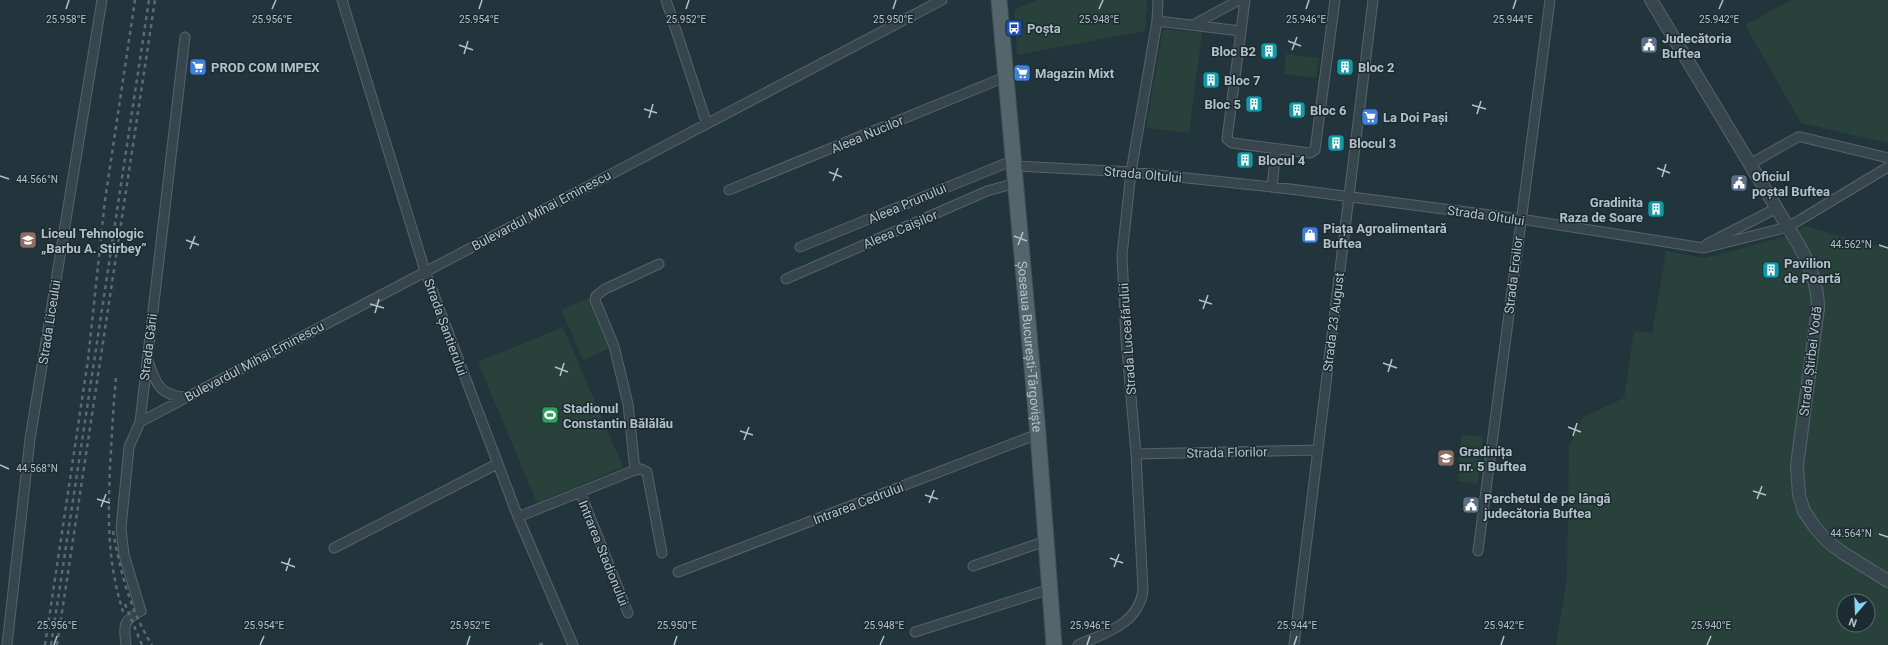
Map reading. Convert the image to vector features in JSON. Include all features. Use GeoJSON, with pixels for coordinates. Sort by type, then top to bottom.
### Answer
{"type":"FeatureCollection","features":[{"type":"Feature","properties":{"kind":"main road","name":"Șoseaua București-Târgoviște"},"geometry":{"type":"LineString","coordinates":[[999,0],[1038,434],[1054,645]]}},
{"type":"Feature","properties":{"kind":"street","name":"Strada Liceului"},"geometry":{"type":"LineString","coordinates":[[7,645],[30,440],[102,0]]}},
{"type":"Feature","properties":{"kind":"street","name":"Strada Șantierului"},"geometry":{"type":"LineString","coordinates":[[342,0],[425,271],[497,464],[573,645]]}},
{"type":"Feature","properties":{"kind":"street"},"geometry":{"type":"LineString","coordinates":[[666,0],[707,124]]}},
{"type":"Feature","properties":{"kind":"street","name":"Bulevardul Mihai Eminescu"},"geometry":{"type":"LineString","coordinates":[[140,422],[942,0]]}},
{"type":"Feature","properties":{"kind":"street","name":"Strada Luceafărului"},"geometry":{"type":"LineString","coordinates":[[1078,645],[1124,623],[1136,611],[1140,604],[1143,590],[1136,454],[1126,339],[1122,268],[1123,242],[1131,172],[1157,21],[1158,0]]}},
{"type":"Feature","properties":{"kind":"street"},"geometry":{"type":"LineString","coordinates":[[1193,25],[1239,0]]}},
{"type":"Feature","properties":{"kind":"street"},"geometry":{"type":"LineString","coordinates":[[1245,0],[1227,140],[1232,143],[1310,153],[1315,150],[1335,0]]}},
{"type":"Feature","properties":{"kind":"street","name":"Strada 23 August"},"geometry":{"type":"LineString","coordinates":[[1294,645],[1373,0]]}},
{"type":"Feature","properties":{"kind":"street","name":"Strada Eroilor"},"geometry":{"type":"LineString","coordinates":[[1478,551],[1520,219],[1550,0]]}},
{"type":"Feature","properties":{"kind":"street","name":"Strada Știrbei Vodă"},"geometry":{"type":"LineString","coordinates":[[1651,0],[1810,265],[1818,298],[1797,465],[1799,495],[1804,511],[1827,541],[1843,553],[1888,581]]}},
{"type":"Feature","properties":{"kind":"street"},"geometry":{"type":"LineString","coordinates":[[1157,21],[1241,31]]}},
{"type":"Feature","properties":{"kind":"street","name":"Strada Gării"},"geometry":{"type":"LineString","coordinates":[[126,645],[124,628],[126,621],[141,611],[124,555],[122,528],[129,447],[140,422],[185,37]]}},
{"type":"Feature","properties":{"kind":"street","name":"Aleea Nucilor"},"geometry":{"type":"LineString","coordinates":[[729,190],[1005,77]]}},
{"type":"Feature","properties":{"kind":"street"},"geometry":{"type":"LineString","coordinates":[[1750,164],[1798,137],[1888,158]]}},
{"type":"Feature","properties":{"kind":"street"},"geometry":{"type":"LineString","coordinates":[[1272,187],[1276,149]]}},
{"type":"Feature","properties":{"kind":"street","name":"Strada Oltului"},"geometry":{"type":"LineString","coordinates":[[1014,163],[1131,172],[1349,196],[1520,219],[1699,248],[1708,248],[1788,227],[1888,167]]}},
{"type":"Feature","properties":{"kind":"street","name":"Aleea Prunului"},"geometry":{"type":"LineString","coordinates":[[800,247],[1014,163]]}},
{"type":"Feature","properties":{"kind":"street","name":"Aleea Caișilor"},"geometry":{"type":"LineString","coordinates":[[786,279],[987,191],[1016,183]]}},
{"type":"Feature","properties":{"kind":"street"},"geometry":{"type":"LineString","coordinates":[[1699,248],[1777,208]]}},
{"type":"Feature","properties":{"kind":"street"},"geometry":{"type":"LineString","coordinates":[[659,264],[605,289],[596,296],[595,300],[614,346],[618,360],[628,404],[635,470],[641,469],[647,472],[662,553]]}},
{"type":"Feature","properties":{"kind":"street"},"geometry":{"type":"LineString","coordinates":[[147,359],[156,383],[163,390],[170,394],[186,397]]}},
{"type":"Feature","properties":{"kind":"street","name":"Intrarea Cedrului"},"geometry":{"type":"LineString","coordinates":[[678,572],[1038,434]]}},
{"type":"Feature","properties":{"kind":"street","name":"Strada Florilor"},"geometry":{"type":"LineString","coordinates":[[1136,454],[1318,450]]}},
{"type":"Feature","properties":{"kind":"street"},"geometry":{"type":"LineString","coordinates":[[334,548],[497,464]]}},
{"type":"Feature","properties":{"kind":"street","name":"Intrarea Stadionului"},"geometry":{"type":"LineString","coordinates":[[518,517],[635,470]]}},
{"type":"Feature","properties":{"kind":"street","name":"Intrarea Stadionului"},"geometry":{"type":"LineString","coordinates":[[580,492],[628,613]]}},
{"type":"Feature","properties":{"kind":"street"},"geometry":{"type":"LineString","coordinates":[[973,566],[1046,541]]}},
{"type":"Feature","properties":{"kind":"street"},"geometry":{"type":"LineString","coordinates":[[915,632],[1050,589]]}},
{"type":"Feature","properties":{"kind":"green space"},"geometry":{"type":"Polygon","coordinates":[[[1037,0],[1147,0],[1145,31],[1017,55],[1014,10],[1037,0]]]}},
{"type":"Feature","properties":{"kind":"green space"},"geometry":{"type":"Polygon","coordinates":[[[1791,0],[1888,0],[1888,143],[1801,123],[1745,25],[1791,0]]]}},
{"type":"Feature","properties":{"kind":"green space"},"geometry":{"type":"Polygon","coordinates":[[[1163,29],[1202,33],[1189,133],[1146,128],[1163,29]]]}},
{"type":"Feature","properties":{"kind":"green space"},"geometry":{"type":"Polygon","coordinates":[[[1286,54],[1319,58],[1316,78],[1284,74],[1286,54]]]}},
{"type":"Feature","properties":{"kind":"green space"},"geometry":{"type":"Polygon","coordinates":[[[1805,226],[1888,249],[1888,645],[1556,645],[1567,578],[1569,446],[1583,417],[1624,398],[1634,331],[1652,333],[1666,251],[1705,258],[1787,236],[1805,226]]]}},
{"type":"Feature","properties":{"kind":"green space"},"geometry":{"type":"Polygon","coordinates":[[[589,298],[610,348],[583,360],[561,310],[589,298]]]}},
{"type":"Feature","properties":{"kind":"green space","name":"Stadionul Constantin Bălălău"},"geometry":{"type":"Polygon","coordinates":[[[563,327],[623,467],[537,503],[478,362],[563,327]]]}},
{"type":"Feature","properties":{"kind":"green space"},"geometry":{"type":"Polygon","coordinates":[[[1461,435],[1483,436],[1478,484],[1458,481],[1461,435]]]}},
{"type":"Feature","properties":{"kind":"railway"},"geometry":{"type":"LineString","coordinates":[[45,645],[88,360],[105,200],[135,0]]}},
{"type":"Feature","properties":{"kind":"railway"},"geometry":{"type":"LineString","coordinates":[[51,645],[149,0]]}},
{"type":"Feature","properties":{"kind":"railway"},"geometry":{"type":"LineString","coordinates":[[57,645],[155,0]]}},
{"type":"Feature","properties":{"kind":"railway"},"geometry":{"type":"LineString","coordinates":[[116,378],[110,466],[109,522],[111,557],[123,612]]}},
{"type":"Feature","properties":{"kind":"railway"},"geometry":{"type":"LineString","coordinates":[[113,531],[127,590],[144,632],[152,645]]}},
{"type":"Feature","properties":{"kind":"railway"},"geometry":{"type":"LineString","coordinates":[[125,604],[142,645]]}},
{"type":"Feature","properties":{"kind":"railway"},"geometry":{"type":"LineString","coordinates":[[539,645],[544,643]]}},
{"type":"Feature","properties":{"kind":"place","name":"Poșta"},"geometry":{"type":"Point","coordinates":[1014,28]}},
{"type":"Feature","properties":{"kind":"place","name":"Judecătoria Buftea"},"geometry":{"type":"Point","coordinates":[1649,45]}},
{"type":"Feature","properties":{"kind":"place","name":"Bloc B2"},"geometry":{"type":"Point","coordinates":[1269,51]}},
{"type":"Feature","properties":{"kind":"place","name":"PROD COM IMPEX"},"geometry":{"type":"Point","coordinates":[198,67]}},
{"type":"Feature","properties":{"kind":"place","name":"Bloc 2"},"geometry":{"type":"Point","coordinates":[1345,67]}},
{"type":"Feature","properties":{"kind":"place","name":"Magazin Mixt"},"geometry":{"type":"Point","coordinates":[1022,73]}},
{"type":"Feature","properties":{"kind":"place","name":"Bloc 7"},"geometry":{"type":"Point","coordinates":[1211,80]}},
{"type":"Feature","properties":{"kind":"place","name":"Bloc 5"},"geometry":{"type":"Point","coordinates":[1254,104]}},
{"type":"Feature","properties":{"kind":"place","name":"Bloc 6"},"geometry":{"type":"Point","coordinates":[1297,110]}},
{"type":"Feature","properties":{"kind":"place","name":"La Doi Pași"},"geometry":{"type":"Point","coordinates":[1370,117]}},
{"type":"Feature","properties":{"kind":"place","name":"Blocul 3"},"geometry":{"type":"Point","coordinates":[1336,143]}},
{"type":"Feature","properties":{"kind":"place","name":"Blocul 4"},"geometry":{"type":"Point","coordinates":[1245,160]}},
{"type":"Feature","properties":{"kind":"place","name":"Oficiul poștal Buftea"},"geometry":{"type":"Point","coordinates":[1739,183]}},
{"type":"Feature","properties":{"kind":"place","name":"Gradinita Raza de Soare"},"geometry":{"type":"Point","coordinates":[1656,209]}},
{"type":"Feature","properties":{"kind":"place","name":"Piața Agroalimentară Buftea"},"geometry":{"type":"Point","coordinates":[1310,235]}},
{"type":"Feature","properties":{"kind":"place","name":"Liceul Tehnologic „Barbu A. Stirbey”"},"geometry":{"type":"Point","coordinates":[28,240]}},
{"type":"Feature","properties":{"kind":"place","name":"Pavilion de Poartă"},"geometry":{"type":"Point","coordinates":[1771,270]}},
{"type":"Feature","properties":{"kind":"place","name":"Stadionul Constantin Bălălău"},"geometry":{"type":"Point","coordinates":[550,415]}},
{"type":"Feature","properties":{"kind":"place","name":"Gradinița nr. 5 Buftea"},"geometry":{"type":"Point","coordinates":[1446,458]}},
{"type":"Feature","properties":{"kind":"place","name":"Parchetul de pe lângă judecătoria Buftea"},"geometry":{"type":"Point","coordinates":[1471,505]}}]}
